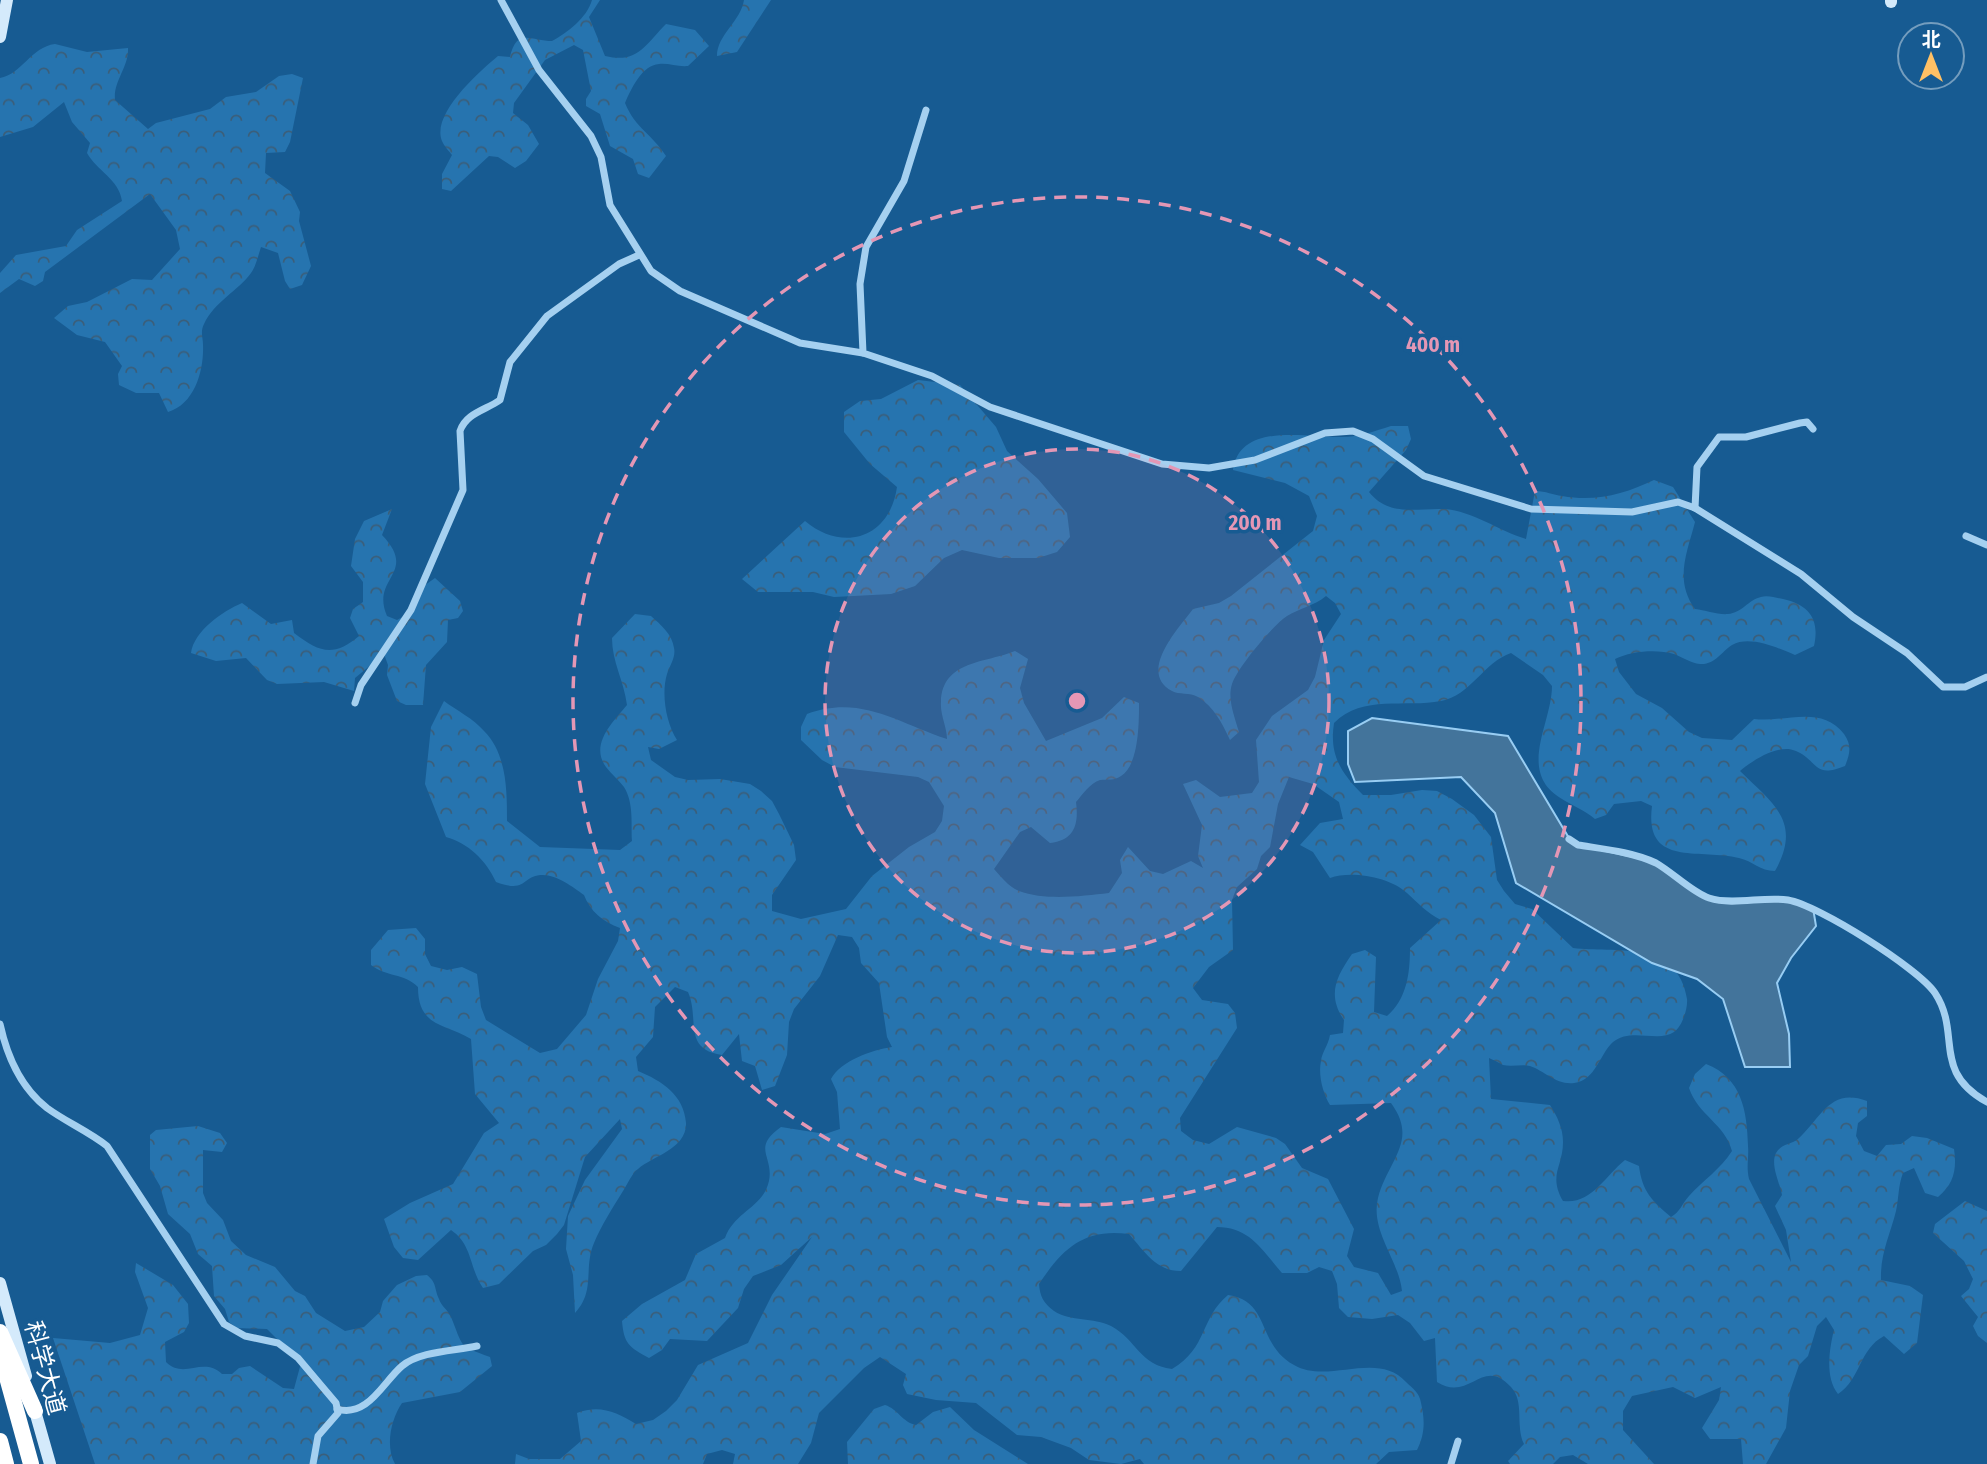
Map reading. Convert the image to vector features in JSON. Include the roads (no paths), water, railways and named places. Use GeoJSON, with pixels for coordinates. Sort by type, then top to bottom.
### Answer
{"type":"FeatureCollection","features":[{"type":"Feature","properties":{"kind":"highway"},"geometry":{"type":"LineString","coordinates":[[0,1332],[35,1411]]}},
{"type":"Feature","properties":{"kind":"highway"},"geometry":{"type":"LineString","coordinates":[[0,1352],[31,1464]]}},
{"type":"Feature","properties":{"kind":"highway"},"geometry":{"type":"LineString","coordinates":[[0,1441],[6,1464]]}},
{"type":"Feature","properties":{"kind":"main road"},"geometry":{"type":"LineString","coordinates":[[0,37],[7,0]]}},
{"type":"Feature","properties":{"kind":"main road","name":"科学大道"},"geometry":{"type":"LineString","coordinates":[[0,1283],[50,1464]]}},
{"type":"Feature","properties":{"kind":"street"},"geometry":{"type":"LineString","coordinates":[[501,0],[539,70],[591,136],[601,157],[611,205],[639,255],[651,271],[680,291],[800,344],[863,353],[932,376],[990,407],[1162,464],[1209,468],[1221,466],[1255,460],[1325,433],[1353,431],[1373,439],[1424,476],[1531,509],[1632,512],[1678,502],[1695,508],[1801,574],[1853,617],[1907,653],[1943,687],[1965,687],[1987,677]]}},
{"type":"Feature","properties":{"kind":"street"},"geometry":{"type":"LineString","coordinates":[[863,353],[860,284],[866,247],[904,181],[926,110]]}},
{"type":"Feature","properties":{"kind":"street"},"geometry":{"type":"LineString","coordinates":[[355,703],[362,685],[411,610],[463,490],[460,431],[462,424],[470,416],[500,400],[510,362],[547,316],[619,264],[639,255]]}},
{"type":"Feature","properties":{"kind":"street"},"geometry":{"type":"LineString","coordinates":[[1695,508],[1697,467],[1719,437],[1746,437],[1807,422],[1813,429]]}},
{"type":"Feature","properties":{"kind":"street"},"geometry":{"type":"LineString","coordinates":[[1966,537],[1987,545]]}},
{"type":"Feature","properties":{"kind":"street"},"geometry":{"type":"LineString","coordinates":[[1569,839],[1578,845],[1652,861],[1707,898],[1733,901],[1788,900],[1813,908],[1912,969],[1935,993],[1946,1022],[1950,1061],[1968,1091],[1987,1102]]}},
{"type":"Feature","properties":{"kind":"street"},"geometry":{"type":"LineString","coordinates":[[0,1024],[6,1052],[16,1073],[46,1107],[91,1133],[107,1146],[224,1324],[245,1336],[278,1343],[298,1358],[336,1403],[338,1413],[318,1436],[313,1464]]}},
{"type":"Feature","properties":{"kind":"street"},"geometry":{"type":"LineString","coordinates":[[337,1409],[346,1412],[362,1406],[377,1395],[404,1364],[424,1356],[477,1346]]}},
{"type":"Feature","properties":{"kind":"street"},"geometry":{"type":"LineString","coordinates":[[1451,1464],[1458,1441]]}}]}
